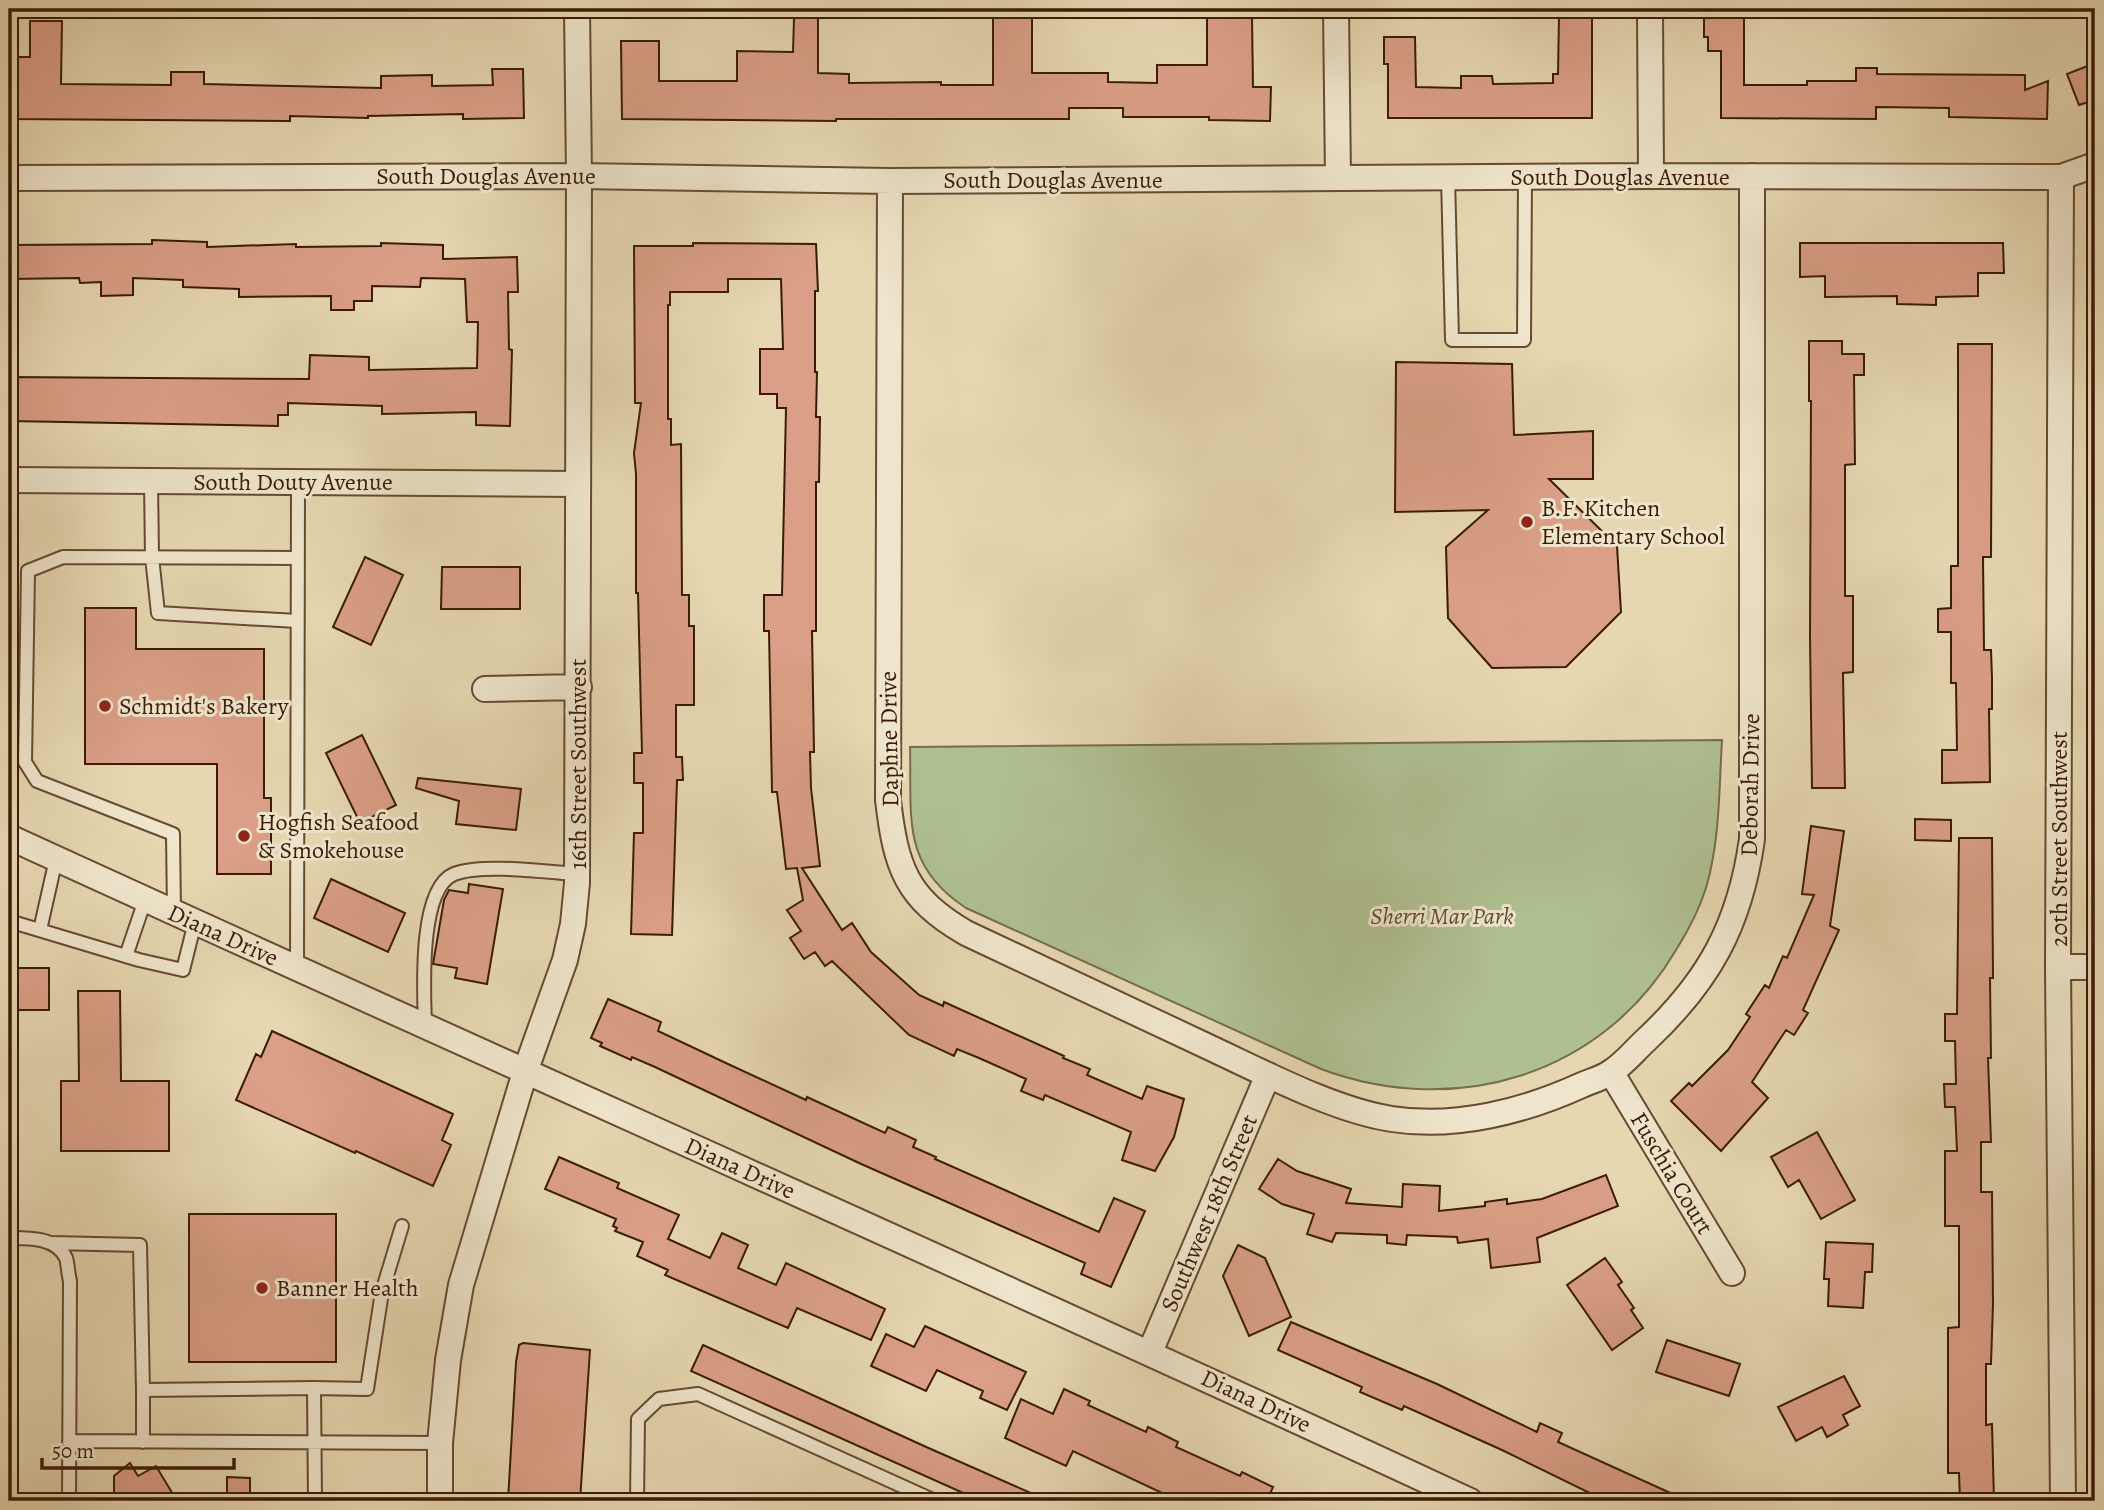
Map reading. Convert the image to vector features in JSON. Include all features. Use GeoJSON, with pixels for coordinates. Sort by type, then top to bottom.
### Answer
{"type":"FeatureCollection","features":[{"type":"Feature","properties":{"kind":"street","name":"16th Street Southwest"},"geometry":{"type":"LineString","coordinates":[[440,1501],[440,1443],[448,1360],[461,1284],[525,1072],[565,960],[573,924],[577,874],[579,687],[577,9]]}},
{"type":"Feature","properties":{"kind":"street"},"geometry":{"type":"LineString","coordinates":[[1336,9],[1338,178]]}},
{"type":"Feature","properties":{"kind":"street"},"geometry":{"type":"LineString","coordinates":[[1650,9],[1651,176]]}},
{"type":"Feature","properties":{"kind":"street","name":"South Douglas Avenue"},"geometry":{"type":"LineString","coordinates":[[9,178],[579,176],[890,181],[1651,176],[2061,177],[2095,165]]}},
{"type":"Feature","properties":{"kind":"street","name":"Deborah Drive"},"geometry":{"type":"LineString","coordinates":[[1268,1075],[1340,1104],[1391,1119],[1424,1121],[1480,1118],[1550,1100],[1611,1072],[1674,1014],[1705,975],[1725,936],[1748,869],[1752,839],[1752,176]]}},
{"type":"Feature","properties":{"kind":"street","name":"20th Street Southwest"},"geometry":{"type":"LineString","coordinates":[[2061,177],[2058,967],[2063,1501]]}},
{"type":"Feature","properties":{"kind":"street","name":"Daphne Drive"},"geometry":{"type":"LineString","coordinates":[[890,181],[888,800],[892,835],[901,867],[911,887],[929,909],[966,933],[1268,1075]]}},
{"type":"Feature","properties":{"kind":"street","name":"South Douty Avenue"},"geometry":{"type":"LineString","coordinates":[[9,480],[578,484]]}},
{"type":"Feature","properties":{"kind":"street"},"geometry":{"type":"LineString","coordinates":[[485,689],[579,687]]}},
{"type":"Feature","properties":{"kind":"street","name":"Diana Drive"},"geometry":{"type":"LineString","coordinates":[[9,837],[1150,1352],[1470,1501]]}},
{"type":"Feature","properties":{"kind":"street"},"geometry":{"type":"LineString","coordinates":[[2058,967],[2095,967]]}},
{"type":"Feature","properties":{"kind":"street","name":"Fuschia Court"},"geometry":{"type":"LineString","coordinates":[[1611,1072],[1732,1273]]}},
{"type":"Feature","properties":{"kind":"street","name":"Southwest 18th Street"},"geometry":{"type":"LineString","coordinates":[[1150,1352],[1268,1075]]}},
{"type":"Feature","properties":{"kind":"lane"},"geometry":{"type":"LineString","coordinates":[[1448,177],[1452,340],[1524,340],[1525,177]]}},
{"type":"Feature","properties":{"kind":"lane"},"geometry":{"type":"LineString","coordinates":[[151,481],[152,557],[158,612],[297,621]]}},
{"type":"Feature","properties":{"kind":"lane"},"geometry":{"type":"LineString","coordinates":[[297,968],[298,482]]}},
{"type":"Feature","properties":{"kind":"lane"},"geometry":{"type":"LineString","coordinates":[[9,921],[183,970],[185,917],[173,834],[37,781],[25,762],[29,571],[63,557],[297,558]]}},
{"type":"Feature","properties":{"kind":"lane"},"geometry":{"type":"LineString","coordinates":[[40,930],[56,859]]}},
{"type":"Feature","properties":{"kind":"lane"},"geometry":{"type":"LineString","coordinates":[[425,1027],[424,988],[429,911],[440,883],[454,874],[473,870],[577,874]]}},
{"type":"Feature","properties":{"kind":"lane"},"geometry":{"type":"LineString","coordinates":[[126,956],[145,900]]}},
{"type":"Feature","properties":{"kind":"lane"},"geometry":{"type":"LineString","coordinates":[[143,1390],[367,1389],[382,1292],[402,1226]]}},
{"type":"Feature","properties":{"kind":"lane"},"geometry":{"type":"LineString","coordinates":[[9,1238],[35,1238],[51,1244],[140,1245],[143,1441]]}},
{"type":"Feature","properties":{"kind":"lane"},"geometry":{"type":"LineString","coordinates":[[51,1244],[65,1257],[70,1281],[69,1501]]}},
{"type":"Feature","properties":{"kind":"lane"},"geometry":{"type":"LineString","coordinates":[[314,1388],[315,1501]]}},
{"type":"Feature","properties":{"kind":"lane"},"geometry":{"type":"LineString","coordinates":[[637,1501],[638,1419],[659,1399],[698,1394],[935,1501]]}},
{"type":"Feature","properties":{"kind":"lane"},"geometry":{"type":"LineString","coordinates":[[69,1441],[440,1443]]}},
{"type":"Feature","properties":{"kind":"green space","name":"Sherri Mar Park"},"geometry":{"type":"Polygon","coordinates":[[[1722,740],[1711,870],[1697,912],[1676,950],[1645,993],[1608,1029],[1566,1056],[1521,1076],[1473,1087],[1423,1089],[1372,1083],[1321,1069],[966,908],[945,892],[930,874],[920,856],[911,817],[910,747],[1722,740]]]}},
{"type":"Feature","properties":{"kind":"building"},"geometry":{"type":"Polygon","coordinates":[[[1744,9],[1744,85],[1807,85],[1807,81],[1856,81],[1856,68],[1877,68],[1877,74],[2025,75],[2025,90],[2048,81],[2047,119],[1949,117],[1949,108],[1876,107],[1876,119],[1721,118],[1721,51],[1708,51],[1708,37],[1704,37],[1704,11],[1744,9]]]}},
{"type":"Feature","properties":{"kind":"building"},"geometry":{"type":"Polygon","coordinates":[[[993,15],[1032,16],[1032,73],[1108,73],[1108,82],[1157,83],[1157,65],[1207,65],[1207,18],[1252,17],[1253,87],[1271,87],[1270,121],[1209,120],[1209,117],[1123,117],[1123,108],[1069,108],[1069,119],[622,119],[621,41],[659,41],[659,81],[737,81],[737,51],[793,52],[794,18],[818,17],[818,73],[849,74],[849,83],[941,82],[941,85],[993,85],[993,15]]]}},
{"type":"Feature","properties":{"kind":"building"},"geometry":{"type":"Polygon","coordinates":[[[1559,16],[1592,16],[1592,118],[1388,118],[1388,64],[1384,64],[1384,37],[1415,37],[1416,87],[1461,88],[1461,76],[1492,76],[1493,84],[1553,83],[1553,74],[1558,74],[1559,16]]]}},
{"type":"Feature","properties":{"kind":"building"},"geometry":{"type":"Polygon","coordinates":[[[30,21],[62,21],[61,84],[171,85],[171,72],[204,72],[204,84],[381,88],[381,76],[432,75],[432,86],[493,85],[492,69],[523,69],[524,118],[463,119],[463,114],[368,118],[290,116],[290,121],[9,119],[9,85],[15,85],[15,57],[30,57],[30,21]]]}},
{"type":"Feature","properties":{"kind":"building"},"geometry":{"type":"Polygon","coordinates":[[[2095,63],[2095,100],[2079,105],[2067,74],[2095,63]]]}},
{"type":"Feature","properties":{"kind":"building"},"geometry":{"type":"Polygon","coordinates":[[[152,240],[207,242],[207,247],[296,244],[296,247],[381,246],[381,243],[443,245],[443,259],[517,257],[518,292],[508,292],[509,349],[512,350],[510,426],[476,425],[476,412],[382,414],[382,406],[288,403],[288,415],[278,415],[278,426],[9,421],[9,377],[309,379],[310,355],[369,357],[369,370],[477,368],[478,322],[467,322],[465,279],[421,278],[420,287],[372,286],[372,301],[354,301],[354,310],[331,310],[331,296],[239,297],[239,289],[183,287],[183,280],[133,278],[133,295],[101,296],[101,282],[80,283],[79,278],[9,279],[9,245],[152,244],[152,240]]]}},
{"type":"Feature","properties":{"kind":"building"},"geometry":{"type":"Polygon","coordinates":[[[693,243],[816,244],[816,417],[820,417],[819,482],[816,482],[816,631],[812,631],[814,752],[810,752],[811,788],[820,866],[802,868],[842,930],[852,923],[871,952],[919,995],[943,1006],[944,1002],[1064,1056],[1063,1058],[1090,1069],[1087,1075],[1142,1099],[1147,1086],[1184,1099],[1174,1137],[1155,1171],[1122,1160],[1131,1132],[1045,1095],[1043,1100],[1021,1091],[1026,1079],[979,1058],[957,1049],[954,1056],[909,1035],[832,961],[825,966],[815,952],[804,959],[790,938],[801,931],[787,910],[803,900],[797,868],[786,869],[777,792],[772,792],[769,631],[764,631],[764,595],[782,595],[786,408],[777,408],[777,394],[760,394],[760,349],[783,349],[781,279],[728,279],[728,292],[670,292],[668,419],[671,419],[671,445],[681,444],[682,595],[689,595],[689,626],[694,626],[694,705],[676,705],[676,757],[682,757],[683,780],[677,780],[672,935],[631,934],[634,833],[643,833],[643,783],[634,783],[634,753],[642,753],[634,453],[641,403],[635,403],[634,246],[693,246],[693,243]]]}},
{"type":"Feature","properties":{"kind":"building"},"geometry":{"type":"Polygon","coordinates":[[[1800,243],[2003,243],[2004,273],[1978,273],[1978,296],[1936,297],[1936,305],[1897,304],[1897,296],[1825,297],[1825,276],[1800,277],[1800,243]]]}},
{"type":"Feature","properties":{"kind":"building"},"geometry":{"type":"Polygon","coordinates":[[[1809,341],[1842,341],[1842,354],[1864,354],[1864,375],[1854,375],[1855,464],[1845,465],[1845,596],[1853,596],[1853,672],[1843,673],[1845,788],[1812,788],[1809,341]]]}},
{"type":"Feature","properties":{"kind":"building"},"geometry":{"type":"Polygon","coordinates":[[[1958,344],[1992,344],[1991,557],[1983,557],[1984,650],[1991,650],[1992,678],[1992,709],[1989,709],[1990,782],[1942,783],[1942,750],[1957,750],[1956,683],[1951,683],[1951,632],[1938,632],[1938,609],[1951,608],[1951,566],[1958,566],[1958,344]]]}},
{"type":"Feature","properties":{"kind":"building","name":"B.F. Kitchen Elementary School"},"geometry":{"type":"Polygon","coordinates":[[[1396,362],[1512,364],[1514,435],[1593,431],[1593,479],[1549,479],[1617,546],[1621,612],[1566,667],[1492,668],[1448,618],[1446,547],[1488,510],[1395,512],[1396,362]]]}},
{"type":"Feature","properties":{"kind":"building"},"geometry":{"type":"Polygon","coordinates":[[[365,557],[403,575],[371,645],[333,627],[365,557]]]}},
{"type":"Feature","properties":{"kind":"building"},"geometry":{"type":"Polygon","coordinates":[[[442,567],[520,567],[520,609],[441,609],[442,567]]]}},
{"type":"Feature","properties":{"kind":"building"},"geometry":{"type":"Polygon","coordinates":[[[85,608],[136,608],[136,649],[264,649],[264,798],[271,798],[271,874],[217,874],[217,764],[85,764],[85,608]]]}},
{"type":"Feature","properties":{"kind":"building"},"geometry":{"type":"Polygon","coordinates":[[[362,735],[396,805],[360,823],[326,753],[362,735]]]}},
{"type":"Feature","properties":{"kind":"building"},"geometry":{"type":"Polygon","coordinates":[[[418,778],[521,789],[516,830],[456,824],[459,801],[416,788],[418,778]]]}},
{"type":"Feature","properties":{"kind":"building"},"geometry":{"type":"Polygon","coordinates":[[[1915,819],[1951,820],[1951,841],[1915,840],[1915,819]]]}},
{"type":"Feature","properties":{"kind":"building"},"geometry":{"type":"Polygon","coordinates":[[[1811,826],[1844,831],[1830,926],[1839,930],[1803,1010],[1808,1013],[1794,1035],[1786,1030],[1752,1082],[1768,1098],[1721,1151],[1671,1101],[1689,1083],[1692,1086],[1728,1050],[1750,1017],[1746,1014],[1765,985],[1769,988],[1783,956],[1787,958],[1814,895],[1802,894],[1811,826]]]}},
{"type":"Feature","properties":{"kind":"building"},"geometry":{"type":"Polygon","coordinates":[[[1959,838],[1992,838],[1993,978],[1990,978],[1991,1058],[1988,1058],[1991,1142],[1981,1142],[1981,1192],[1992,1192],[1993,1304],[1991,1364],[1986,1364],[1986,1425],[1992,1424],[1994,1501],[1960,1501],[1959,1473],[1948,1473],[1948,1328],[1959,1327],[1959,1226],[1945,1226],[1945,1151],[1957,1151],[1955,1107],[1945,1107],[1944,1084],[1956,1084],[1955,1041],[1945,1041],[1945,1014],[1957,1014],[1959,838]]]}},
{"type":"Feature","properties":{"kind":"building"},"geometry":{"type":"Polygon","coordinates":[[[331,879],[405,913],[388,952],[314,918],[331,879]]]}},
{"type":"Feature","properties":{"kind":"building"},"geometry":{"type":"Polygon","coordinates":[[[469,884],[503,889],[487,984],[455,978],[457,968],[433,964],[444,900],[449,890],[468,893],[469,884]]]}},
{"type":"Feature","properties":{"kind":"building"},"geometry":{"type":"Polygon","coordinates":[[[9,968],[49,968],[49,1010],[9,1010],[9,968]]]}},
{"type":"Feature","properties":{"kind":"building"},"geometry":{"type":"Polygon","coordinates":[[[78,991],[120,991],[121,1081],[169,1081],[169,1151],[61,1151],[61,1081],[79,1081],[78,991]]]}},
{"type":"Feature","properties":{"kind":"building"},"geometry":{"type":"Polygon","coordinates":[[[608,999],[661,1022],[658,1031],[806,1100],[807,1097],[885,1133],[888,1127],[916,1140],[913,1147],[936,1157],[935,1159],[1099,1232],[1114,1198],[1145,1211],[1111,1287],[1081,1274],[1085,1263],[859,1163],[655,1067],[600,1046],[602,1043],[591,1038],[608,999]]]}},
{"type":"Feature","properties":{"kind":"building"},"geometry":{"type":"Polygon","coordinates":[[[272,1031],[453,1114],[442,1140],[451,1145],[433,1186],[236,1100],[256,1054],[261,1057],[272,1031]]]}},
{"type":"Feature","properties":{"kind":"building"},"geometry":{"type":"Polygon","coordinates":[[[1817,1132],[1855,1200],[1821,1219],[1799,1180],[1788,1187],[1771,1157],[1817,1132]]]}},
{"type":"Feature","properties":{"kind":"building"},"geometry":{"type":"Polygon","coordinates":[[[559,1157],[619,1183],[617,1188],[679,1215],[668,1239],[710,1258],[722,1233],[748,1245],[738,1268],[776,1285],[786,1263],[885,1309],[871,1340],[797,1308],[788,1328],[665,1275],[668,1270],[637,1256],[643,1242],[615,1231],[617,1228],[613,1226],[616,1219],[545,1189],[559,1157]]]}},
{"type":"Feature","properties":{"kind":"building"},"geometry":{"type":"Polygon","coordinates":[[[1278,1159],[1297,1171],[1351,1189],[1346,1203],[1402,1207],[1403,1184],[1440,1186],[1439,1211],[1485,1206],[1485,1202],[1507,1199],[1507,1204],[1542,1199],[1606,1175],[1618,1206],[1537,1238],[1540,1262],[1491,1268],[1488,1239],[1458,1243],[1457,1237],[1407,1235],[1406,1245],[1387,1243],[1387,1235],[1336,1233],[1332,1242],[1307,1234],[1314,1214],[1282,1204],[1259,1189],[1278,1159]]]}},
{"type":"Feature","properties":{"kind":"building","name":"Banner Health"},"geometry":{"type":"Polygon","coordinates":[[[189,1214],[336,1214],[336,1362],[189,1362],[189,1214]]]}},
{"type":"Feature","properties":{"kind":"building"},"geometry":{"type":"Polygon","coordinates":[[[1826,1242],[1873,1244],[1872,1272],[1865,1272],[1863,1308],[1828,1306],[1829,1279],[1824,1279],[1826,1242]]]}},
{"type":"Feature","properties":{"kind":"building"},"geometry":{"type":"Polygon","coordinates":[[[1238,1245],[1265,1258],[1291,1317],[1249,1336],[1223,1276],[1238,1245]]]}},
{"type":"Feature","properties":{"kind":"building"},"geometry":{"type":"Polygon","coordinates":[[[1605,1258],[1622,1282],[1618,1285],[1634,1308],[1631,1310],[1643,1328],[1612,1350],[1567,1285],[1605,1258]]]}},
{"type":"Feature","properties":{"kind":"building"},"geometry":{"type":"Polygon","coordinates":[[[1291,1322],[1437,1384],[1537,1432],[1540,1423],[1562,1433],[1558,1442],[1688,1501],[1594,1501],[1596,1496],[1502,1450],[1404,1406],[1402,1410],[1360,1392],[1362,1387],[1278,1350],[1291,1322]]]}},
{"type":"Feature","properties":{"kind":"building"},"geometry":{"type":"Polygon","coordinates":[[[925,1326],[1026,1372],[1007,1410],[980,1398],[983,1391],[937,1370],[926,1391],[871,1366],[886,1334],[914,1347],[925,1326]]]}},
{"type":"Feature","properties":{"kind":"building"},"geometry":{"type":"Polygon","coordinates":[[[1667,1340],[1740,1364],[1729,1396],[1656,1372],[1667,1340]]]}},
{"type":"Feature","properties":{"kind":"building"},"geometry":{"type":"Polygon","coordinates":[[[523,1343],[590,1350],[580,1501],[508,1501],[516,1362],[519,1345],[523,1343]]]}},
{"type":"Feature","properties":{"kind":"building"},"geometry":{"type":"Polygon","coordinates":[[[703,1345],[1049,1501],[981,1501],[691,1371],[703,1345]]]}},
{"type":"Feature","properties":{"kind":"building"},"geometry":{"type":"Polygon","coordinates":[[[1844,1376],[1860,1406],[1843,1415],[1848,1425],[1827,1437],[1822,1427],[1796,1441],[1778,1407],[1844,1376]]]}},
{"type":"Feature","properties":{"kind":"building"},"geometry":{"type":"Polygon","coordinates":[[[1064,1389],[1090,1401],[1088,1405],[1146,1432],[1148,1427],[1178,1442],[1176,1447],[1240,1476],[1242,1472],[1273,1487],[1267,1501],[1179,1501],[1073,1451],[1066,1466],[1005,1438],[1021,1399],[1053,1414],[1064,1389]]]}},
{"type":"Feature","properties":{"kind":"building"},"geometry":{"type":"Polygon","coordinates":[[[130,1463],[138,1476],[156,1466],[177,1501],[114,1501],[114,1476],[130,1463]]]}},
{"type":"Feature","properties":{"kind":"building"},"geometry":{"type":"Polygon","coordinates":[[[227,1477],[250,1478],[250,1501],[227,1501],[227,1477]]]}},
{"type":"Feature","properties":{"kind":"place","name":"B.F. Kitchen Elementary School"},"geometry":{"type":"Point","coordinates":[1527,522]}},
{"type":"Feature","properties":{"kind":"place","name":"Schmidt's Bakery"},"geometry":{"type":"Point","coordinates":[105,706]}},
{"type":"Feature","properties":{"kind":"place","name":"Hogfish Seafood & Smokehouse"},"geometry":{"type":"Point","coordinates":[244,836]}},
{"type":"Feature","properties":{"kind":"place","name":"Banner Health"},"geometry":{"type":"Point","coordinates":[262,1288]}}]}
